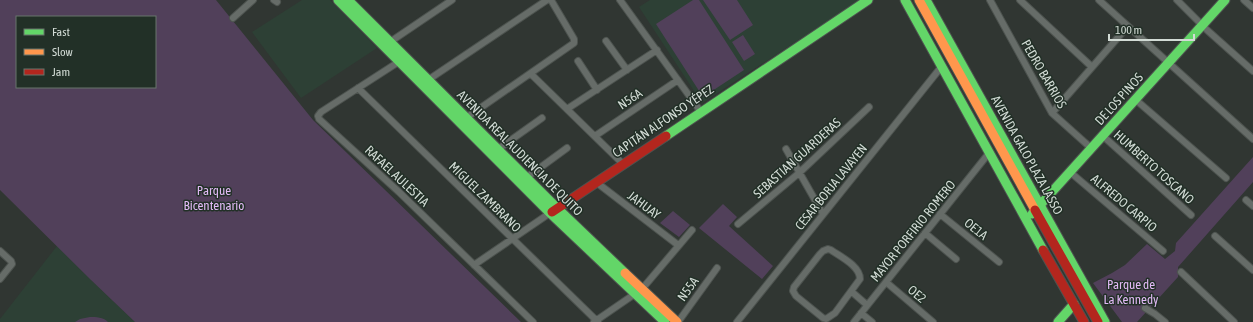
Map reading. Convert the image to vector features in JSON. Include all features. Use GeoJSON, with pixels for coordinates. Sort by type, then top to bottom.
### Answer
{"type":"FeatureCollection","features":[{"type":"Feature","properties":{"kind":"main road","name":"AVENIDA REAL AUDIENCIA DE QUITO"},"geometry":{"type":"LineString","coordinates":[[338,0],[428,80],[526,178],[553,210]]}},
{"type":"Feature","properties":{"kind":"main road","name":"AVENIDA REAL AUDIENCIA DE QUITO"},"geometry":{"type":"LineString","coordinates":[[348,0],[387,43],[400,61],[639,292],[677,322]]}},
{"type":"Feature","properties":{"kind":"main road","name":"CAPITÁN ALFONSO YÉPEZ"},"geometry":{"type":"LineString","coordinates":[[553,210],[868,0]]}},
{"type":"Feature","properties":{"kind":"main road"},"geometry":{"type":"LineString","coordinates":[[905,0],[1084,322]]}},
{"type":"Feature","properties":{"kind":"main road","name":"AVENIDA GALO PLAZA LASSO"},"geometry":{"type":"LineString","coordinates":[[912,0],[1036,210],[1105,322]]}},
{"type":"Feature","properties":{"kind":"main road","name":"AVENIDA GALO PLAZA LASSO"},"geometry":{"type":"LineString","coordinates":[[919,0],[1098,322]]}},
{"type":"Feature","properties":{"kind":"main road","name":"AVENIDA GALO PLAZA LASSO"},"geometry":{"type":"LineString","coordinates":[[926,0],[1036,210],[1091,322]]}},
{"type":"Feature","properties":{"kind":"main road","name":"DE LOS PINOS"},"geometry":{"type":"LineString","coordinates":[[1036,210],[1225,0]]}},
{"type":"Feature","properties":{"kind":"main road","name":"AVENIDA REAL AUDIENCIA DE QUITO"},"geometry":{"type":"LineString","coordinates":[[639,292],[665,322]]}},
{"type":"Feature","properties":{"kind":"main road"},"geometry":{"type":"LineString","coordinates":[[1058,322],[1074,304]]}},
{"type":"Feature","properties":{"kind":"street"},"geometry":{"type":"LineString","coordinates":[[233,18],[253,0]]}},
{"type":"Feature","properties":{"kind":"street"},"geometry":{"type":"LineString","coordinates":[[387,43],[452,0]]}},
{"type":"Feature","properties":{"kind":"street"},"geometry":{"type":"LineString","coordinates":[[428,80],[547,0]]}},
{"type":"Feature","properties":{"kind":"street"},"geometry":{"type":"LineString","coordinates":[[466,118],[532,74],[574,43],[574,39],[551,0]]}},
{"type":"Feature","properties":{"kind":"street"},"geometry":{"type":"LineString","coordinates":[[620,0],[701,112]]}},
{"type":"Feature","properties":{"kind":"street","name":"PEDRO BARRIOS"},"geometry":{"type":"LineString","coordinates":[[990,0],[1052,113],[1092,148]]}},
{"type":"Feature","properties":{"kind":"street"},"geometry":{"type":"LineString","coordinates":[[1020,0],[1092,66]]}},
{"type":"Feature","properties":{"kind":"street"},"geometry":{"type":"LineString","coordinates":[[1099,0],[1253,139]]}},
{"type":"Feature","properties":{"kind":"street"},"geometry":{"type":"LineString","coordinates":[[1177,0],[1207,30],[1253,71]]}},
{"type":"Feature","properties":{"kind":"street"},"geometry":{"type":"LineString","coordinates":[[1244,0],[1253,8]]}},
{"type":"Feature","properties":{"kind":"street"},"geometry":{"type":"LineString","coordinates":[[1052,113],[1128,26]]}},
{"type":"Feature","properties":{"kind":"street"},"geometry":{"type":"LineString","coordinates":[[606,41],[627,70]]}},
{"type":"Feature","properties":{"kind":"street"},"geometry":{"type":"LineString","coordinates":[[568,109],[657,50]]}},
{"type":"Feature","properties":{"kind":"street","name":"RAFAEL AULESTIA"},"geometry":{"type":"LineString","coordinates":[[400,61],[321,112],[318,116],[319,119],[399,192],[533,322]]}},
{"type":"Feature","properties":{"kind":"street"},"geometry":{"type":"LineString","coordinates":[[578,61],[596,90]]}},
{"type":"Feature","properties":{"kind":"street","name":"CESAR BORJA LAVAYEN"},"geometry":{"type":"LineString","coordinates":[[737,322],[942,66]]}},
{"type":"Feature","properties":{"kind":"street"},"geometry":{"type":"LineString","coordinates":[[532,74],[624,164]]}},
{"type":"Feature","properties":{"kind":"street","name":"N56A"},"geometry":{"type":"LineString","coordinates":[[595,136],[678,80]]}},
{"type":"Feature","properties":{"kind":"street","name":"MIGUEL ZAMBRANO"},"geometry":{"type":"LineString","coordinates":[[358,88],[596,321]]}},
{"type":"Feature","properties":{"kind":"street"},"geometry":{"type":"LineString","coordinates":[[1136,100],[1226,178]]}},
{"type":"Feature","properties":{"kind":"street","name":"SEBASTIAN GUARDERAS"},"geometry":{"type":"LineString","coordinates":[[738,224],[799,173],[869,107]]}},
{"type":"Feature","properties":{"kind":"street"},"geometry":{"type":"LineString","coordinates":[[497,150],[542,118]]}},
{"type":"Feature","properties":{"kind":"street","name":"HUMBERTO TOSCANO"},"geometry":{"type":"LineString","coordinates":[[1103,136],[1191,215]]}},
{"type":"Feature","properties":{"kind":"street"},"geometry":{"type":"LineString","coordinates":[[526,178],[567,148]]}},
{"type":"Feature","properties":{"kind":"street"},"geometry":{"type":"LineString","coordinates":[[786,149],[823,214]]}},
{"type":"Feature","properties":{"kind":"street","name":"MAYOR PORFIRIO ROMERO"},"geometry":{"type":"LineString","coordinates":[[854,322],[989,153]]}},
{"type":"Feature","properties":{"kind":"street","name":"ALFREDO CARPIO"},"geometry":{"type":"LineString","coordinates":[[1070,172],[1163,251]]}},
{"type":"Feature","properties":{"kind":"street","name":"JAHUAY"},"geometry":{"type":"LineString","coordinates":[[596,182],[678,245]]}},
{"type":"Feature","properties":{"kind":"street"},"geometry":{"type":"LineString","coordinates":[[1246,200],[1253,206]]}},
{"type":"Feature","properties":{"kind":"street","name":"CAPITÁN ALFONSO YÉPEZ"},"geometry":{"type":"LineString","coordinates":[[474,265],[553,210]]}},
{"type":"Feature","properties":{"kind":"street","name":"OE1A"},"geometry":{"type":"LineString","coordinates":[[940,214],[999,262]]}},
{"type":"Feature","properties":{"kind":"street"},"geometry":{"type":"LineString","coordinates":[[596,321],[639,292],[692,230]]}},
{"type":"Feature","properties":{"kind":"street"},"geometry":{"type":"LineString","coordinates":[[925,233],[956,259]]}},
{"type":"Feature","properties":{"kind":"street"},"geometry":{"type":"LineString","coordinates":[[1215,236],[1253,270]]}},
{"type":"Feature","properties":{"kind":"street"},"geometry":{"type":"LineString","coordinates":[[828,249],[839,255],[859,272],[860,280],[852,292],[836,313],[826,319],[796,296],[792,291],[820,254],[828,249]]}},
{"type":"Feature","properties":{"kind":"street"},"geometry":{"type":"LineString","coordinates":[[0,251],[11,261],[12,264],[0,279]]}},
{"type":"Feature","properties":{"kind":"street","name":"N55A"},"geometry":{"type":"LineString","coordinates":[[677,322],[717,268]]}},
{"type":"Feature","properties":{"kind":"street"},"geometry":{"type":"LineString","coordinates":[[1181,272],[1234,322]]}},
{"type":"Feature","properties":{"kind":"street","name":"OE2"},"geometry":{"type":"LineString","coordinates":[[886,282],[933,322]]}},
{"type":"Feature","properties":{"kind":"street"},"geometry":{"type":"LineString","coordinates":[[852,292],[867,305]]}},
{"type":"Feature","properties":{"kind":"street"},"geometry":{"type":"LineString","coordinates":[[1145,308],[1156,314],[1165,322]]}},
{"type":"Feature","properties":{"kind":"street"},"geometry":{"type":"LineString","coordinates":[[861,313],[872,322]]}},
{"type":"Feature","properties":{"kind":"shaded area"},"geometry":{"type":"Polygon","coordinates":[[[302,0],[330,0],[377,48],[301,98],[252,32],[302,0]]]}},
{"type":"Feature","properties":{"kind":"shaded area"},"geometry":{"type":"Polygon","coordinates":[[[650,0],[860,0],[702,103],[639,7],[650,0]]]}},
{"type":"Feature","properties":{"kind":"shaded area"},"geometry":{"type":"Polygon","coordinates":[[[57,246],[135,322],[0,322],[0,319],[57,246]]]}},
{"type":"Feature","properties":{"kind":"green space","name":"Parque Bicentenario"},"geometry":{"type":"Polygon","coordinates":[[[0,0],[216,0],[313,120],[521,322],[135,322],[0,190],[0,0]]]}},
{"type":"Feature","properties":{"kind":"green space"},"geometry":{"type":"Polygon","coordinates":[[[693,0],[699,0],[744,70],[703,97],[656,24],[693,0]]]}},
{"type":"Feature","properties":{"kind":"green space"},"geometry":{"type":"Polygon","coordinates":[[[703,0],[737,0],[753,25],[730,40],[703,0]]]}},
{"type":"Feature","properties":{"kind":"green space"},"geometry":{"type":"Polygon","coordinates":[[[743,35],[755,54],[744,61],[732,42],[743,35]]]}},
{"type":"Feature","properties":{"kind":"green space","name":"Parque de La Kennedy"},"geometry":{"type":"Polygon","coordinates":[[[1253,157],[1253,182],[1178,267],[1178,277],[1137,322],[1122,322],[1093,283],[1125,265],[1147,244],[1165,259],[1175,251],[1176,243],[1253,157]]]}},
{"type":"Feature","properties":{"kind":"green space"},"geometry":{"type":"Polygon","coordinates":[[[723,204],[737,217],[729,226],[773,266],[762,279],[699,228],[723,204]]]}},
{"type":"Feature","properties":{"kind":"green space"},"geometry":{"type":"Polygon","coordinates":[[[673,211],[690,225],[679,237],[660,223],[673,211]]]}},
{"type":"Feature","properties":{"kind":"green space"},"geometry":{"type":"Polygon","coordinates":[[[90,317],[102,318],[108,322],[75,322],[80,319],[90,317]]]}},
{"type":"Feature","properties":{"kind":"traffic: fast"},"geometry":{"type":"LineString","coordinates":[[338,0],[550,213],[665,322]]}},
{"type":"Feature","properties":{"kind":"traffic: fast"},"geometry":{"type":"LineString","coordinates":[[348,0],[557,208],[625,273]]}},
{"type":"Feature","properties":{"kind":"traffic: fast"},"geometry":{"type":"LineString","coordinates":[[666,136],[868,0]]}},
{"type":"Feature","properties":{"kind":"traffic: fast"},"geometry":{"type":"LineString","coordinates":[[905,0],[1043,250]]}},
{"type":"Feature","properties":{"kind":"traffic: fast"},"geometry":{"type":"LineString","coordinates":[[926,0],[1105,322]]}},
{"type":"Feature","properties":{"kind":"traffic: fast"},"geometry":{"type":"LineString","coordinates":[[1032,214],[1225,0]]}},
{"type":"Feature","properties":{"kind":"traffic: fast"},"geometry":{"type":"LineString","coordinates":[[1058,322],[1074,304]]}},
{"type":"Feature","properties":{"kind":"traffic: slow"},"geometry":{"type":"LineString","coordinates":[[919,0],[1035,210]]}},
{"type":"Feature","properties":{"kind":"traffic: slow"},"geometry":{"type":"LineString","coordinates":[[625,273],[677,322]]}},
{"type":"Feature","properties":{"kind":"traffic: jam"},"geometry":{"type":"LineString","coordinates":[[552,212],[666,136]]}},
{"type":"Feature","properties":{"kind":"traffic: jam"},"geometry":{"type":"LineString","coordinates":[[1035,210],[1098,322]]}},
{"type":"Feature","properties":{"kind":"traffic: jam"},"geometry":{"type":"LineString","coordinates":[[1043,250],[1084,322]]}}]}
